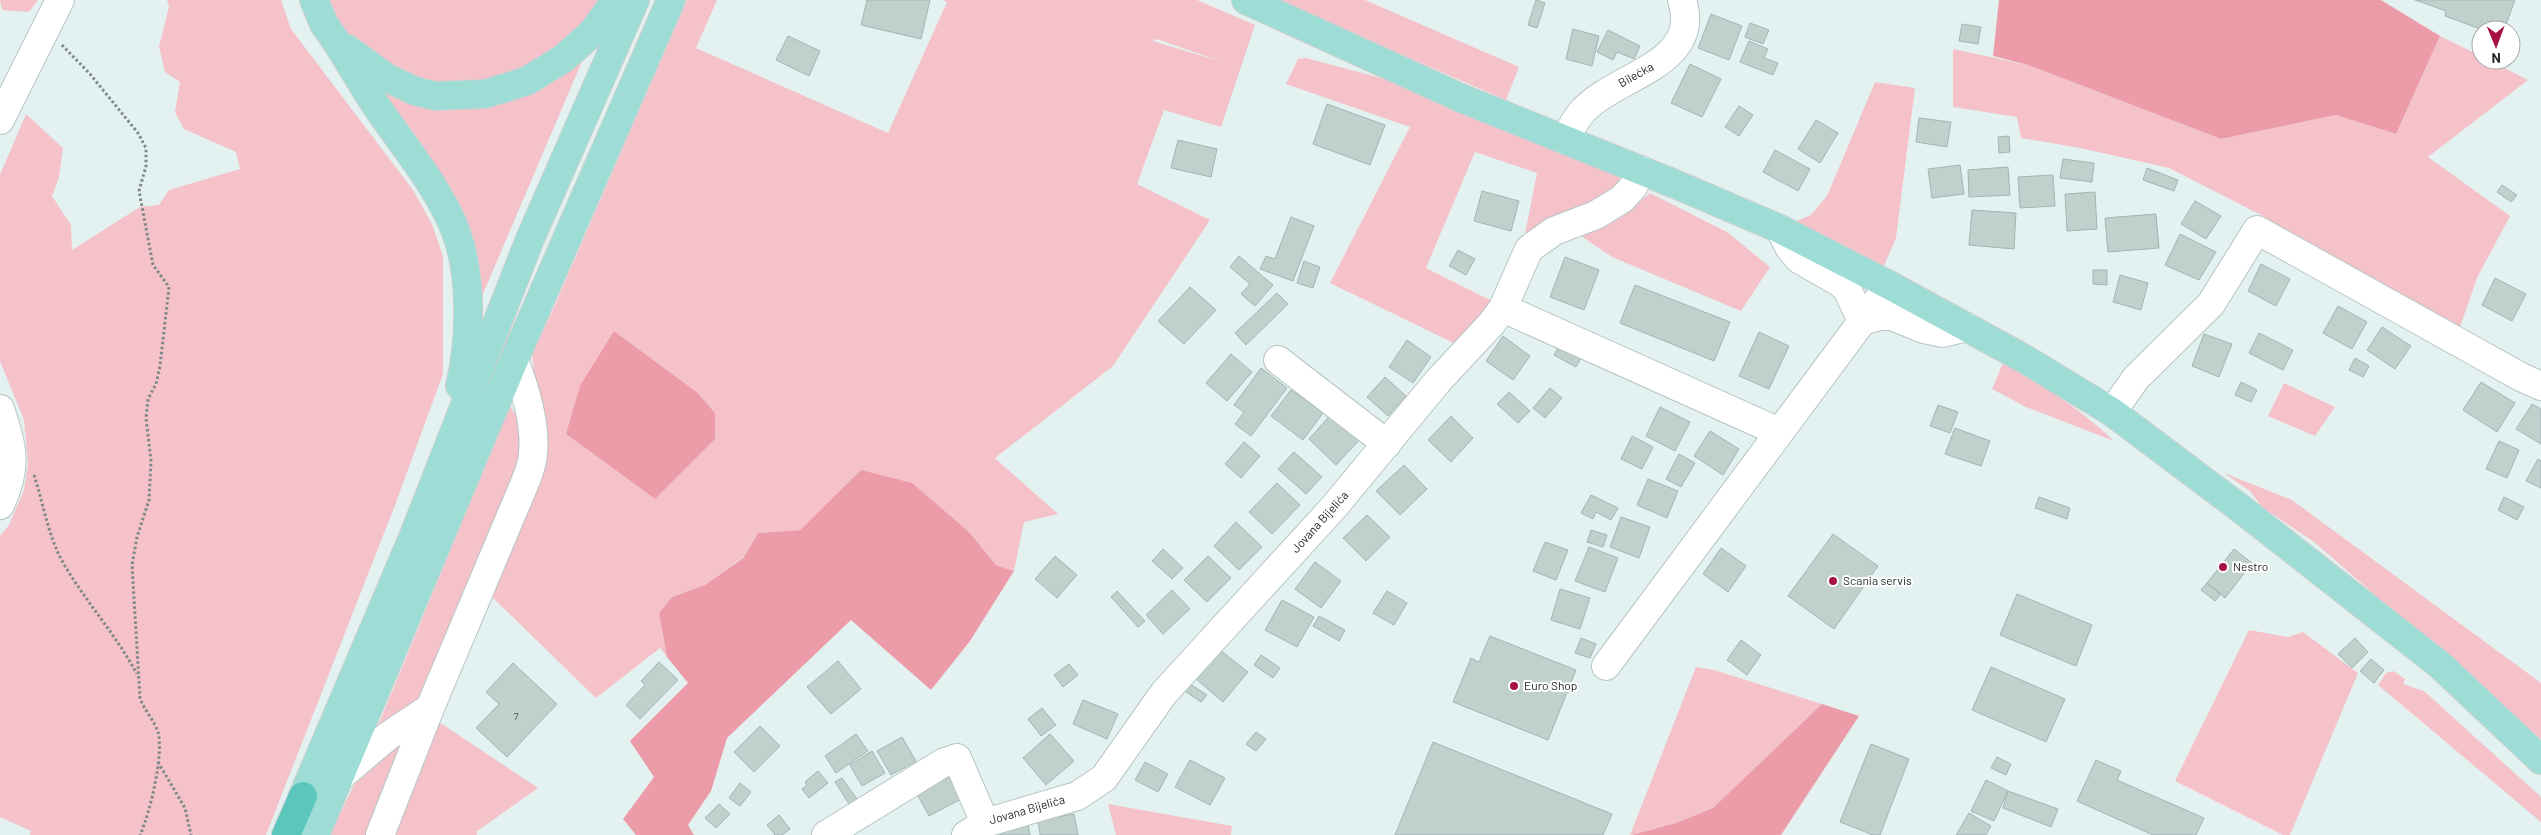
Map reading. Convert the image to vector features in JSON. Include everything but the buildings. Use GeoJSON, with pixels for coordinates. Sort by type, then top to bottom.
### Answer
{"type":"FeatureCollection","features":[{"type":"Feature","properties":{"kind":"highway"},"geometry":{"type":"LineString","coordinates":[[286,835],[303,796]]}},
{"type":"Feature","properties":{"kind":"main road"},"geometry":{"type":"LineString","coordinates":[[314,0],[324,24],[429,182],[446,212],[455,230],[464,269],[467,329],[463,376],[455,406],[434,464],[414,535]]}},
{"type":"Feature","properties":{"kind":"main road"},"geometry":{"type":"LineString","coordinates":[[335,39],[380,73],[415,91],[434,96],[486,94],[527,81],[564,58],[593,32],[616,0]]}},
{"type":"Feature","properties":{"kind":"main road"},"geometry":{"type":"LineString","coordinates":[[303,796],[414,535],[530,239],[635,0]]}},
{"type":"Feature","properties":{"kind":"main road"},"geometry":{"type":"LineString","coordinates":[[315,835],[343,774],[514,360],[671,0]]}},
{"type":"Feature","properties":{"kind":"main road"},"geometry":{"type":"LineString","coordinates":[[1246,0],[1452,94],[1641,170],[1780,229],[1967,327],[2112,412],[2245,512],[2440,665],[2541,760]]}},
{"type":"Feature","properties":{"kind":"street"},"geometry":{"type":"LineString","coordinates":[[0,120],[7,88],[45,29],[60,0]]}},
{"type":"Feature","properties":{"kind":"street","name":"Bilećka"},"geometry":{"type":"LineString","coordinates":[[1565,140],[1573,123],[1583,110],[1605,93],[1655,66],[1672,50],[1683,36],[1685,28],[1685,8],[1682,0]]}},
{"type":"Feature","properties":{"kind":"street","name":"Jovana Bijelića"},"geometry":{"type":"LineString","coordinates":[[975,829],[1077,796],[1104,778],[1164,693],[1334,507],[1503,308],[1529,249],[1554,231],[1596,215],[1622,199],[1633,187],[1641,170]]}},
{"type":"Feature","properties":{"kind":"street"},"geometry":{"type":"LineString","coordinates":[[1780,229],[1789,247],[1799,259],[1833,278],[1847,289],[1862,321]]}},
{"type":"Feature","properties":{"kind":"street"},"geometry":{"type":"LineString","coordinates":[[2112,412],[2136,378],[2212,304],[2257,230],[2521,377],[2541,386]]}},
{"type":"Feature","properties":{"kind":"street"},"geometry":{"type":"LineString","coordinates":[[1606,666],[1888,285]]}},
{"type":"Feature","properties":{"kind":"street"},"geometry":{"type":"LineString","coordinates":[[1503,308],[1779,432]]}},
{"type":"Feature","properties":{"kind":"street"},"geometry":{"type":"LineString","coordinates":[[1862,321],[1880,316],[1892,316],[1924,330],[1943,333],[1967,327]]}},
{"type":"Feature","properties":{"kind":"street"},"geometry":{"type":"LineString","coordinates":[[380,835],[430,708],[526,480],[533,456],[534,438],[525,388],[514,360]]}},
{"type":"Feature","properties":{"kind":"street"},"geometry":{"type":"LineString","coordinates":[[1278,360],[1387,444]]}},
{"type":"Feature","properties":{"kind":"street"},"geometry":{"type":"LineString","coordinates":[[0,409],[9,436],[14,464],[7,490],[0,505]]}},
{"type":"Feature","properties":{"kind":"street"},"geometry":{"type":"LineString","coordinates":[[343,774],[388,736],[430,708]]}},
{"type":"Feature","properties":{"kind":"street"},"geometry":{"type":"LineString","coordinates":[[826,835],[943,763],[957,758],[975,829]]}},
{"type":"Feature","properties":{"kind":"path"},"geometry":{"type":"LineString","coordinates":[[45,29],[90,74],[138,133],[146,148],[146,166],[138,191],[153,265],[169,287],[160,366],[156,384],[148,399],[146,418],[151,461],[149,500],[137,537],[132,565],[138,676],[143,708],[158,732],[157,776],[140,835]]}},
{"type":"Feature","properties":{"kind":"path"},"geometry":{"type":"LineString","coordinates":[[12,458],[34,473],[50,534],[64,565],[122,645],[138,676]]}},
{"type":"Feature","properties":{"kind":"path"},"geometry":{"type":"LineString","coordinates":[[158,762],[185,808],[191,835]]}},
{"type":"Feature","properties":{"kind":"shaded area"},"geometry":{"type":"Polygon","coordinates":[[[0,0],[38,0],[29,12],[2,10],[0,0]]]}},
{"type":"Feature","properties":{"kind":"shaded area"},"geometry":{"type":"Polygon","coordinates":[[[167,0],[281,0],[291,29],[413,190],[432,224],[443,256],[443,374],[395,505],[266,835],[30,835],[31,831],[0,817],[0,536],[9,525],[24,490],[28,464],[24,420],[0,361],[0,175],[26,114],[63,148],[59,177],[52,196],[71,225],[72,250],[140,207],[159,205],[169,190],[240,169],[236,152],[184,129],[175,112],[180,82],[165,72],[159,47],[169,7],[167,0]]]}},
{"type":"Feature","properties":{"kind":"shaded area"},"geometry":{"type":"Polygon","coordinates":[[[326,0],[602,0],[557,55],[507,79],[464,87],[421,81],[365,51],[331,18],[326,0]]]}},
{"type":"Feature","properties":{"kind":"shaded area"},"geometry":{"type":"Polygon","coordinates":[[[687,0],[717,0],[696,48],[888,133],[947,2],[942,0],[1197,0],[1255,25],[1221,127],[1164,110],[1137,184],[1210,220],[1113,366],[995,458],[1058,514],[1024,522],[1014,571],[996,565],[969,532],[861,470],[800,530],[758,533],[743,557],[705,585],[672,597],[659,613],[667,657],[660,648],[596,698],[490,595],[535,384],[532,353],[551,314],[687,0]],[[1157,39],[1153,41],[1222,62],[1157,39]],[[614,331],[566,434],[655,499],[715,413],[698,393],[614,331]]]}},
{"type":"Feature","properties":{"kind":"shaded area"},"geometry":{"type":"Polygon","coordinates":[[[1276,0],[1365,0],[1519,67],[1506,100],[1276,0]]]}},
{"type":"Feature","properties":{"kind":"shaded area"},"geometry":{"type":"Polygon","coordinates":[[[1999,0],[2381,0],[2440,36],[2396,134],[2336,115],[2221,139],[2028,65],[1993,56],[1999,0]]]}},
{"type":"Feature","properties":{"kind":"shaded area"},"geometry":{"type":"Polygon","coordinates":[[[2440,36],[2471,51],[2471,70],[2508,70],[2528,80],[2428,157],[2510,216],[2477,278],[2458,333],[2261,215],[2169,168],[2080,148],[2021,138],[2017,117],[1953,107],[1953,49],[2028,65],[2221,139],[2336,115],[2396,134],[2440,36]]]}},
{"type":"Feature","properties":{"kind":"shaded area"},"geometry":{"type":"Polygon","coordinates":[[[586,52],[474,315],[472,280],[364,79],[437,103],[586,52]]]}},
{"type":"Feature","properties":{"kind":"shaded area"},"geometry":{"type":"Polygon","coordinates":[[[1306,58],[1411,86],[1621,177],[1616,193],[1525,234],[1537,173],[1475,152],[1426,268],[1494,302],[1462,347],[1330,283],[1410,127],[1286,84],[1298,59],[1306,58]]]}},
{"type":"Feature","properties":{"kind":"shaded area"},"geometry":{"type":"Polygon","coordinates":[[[1875,82],[1915,88],[1896,238],[1882,270],[1792,223],[1811,215],[1827,196],[1875,82]]]}},
{"type":"Feature","properties":{"kind":"shaded area"},"geometry":{"type":"Polygon","coordinates":[[[1650,193],[1727,232],[1770,267],[1741,311],[1612,257],[1578,234],[1622,217],[1650,193]]]}},
{"type":"Feature","properties":{"kind":"shaded area"},"geometry":{"type":"Polygon","coordinates":[[[614,331],[698,393],[715,413],[715,439],[655,499],[566,434],[580,386],[614,331]]]}},
{"type":"Feature","properties":{"kind":"shaded area"},"geometry":{"type":"Polygon","coordinates":[[[2003,363],[2047,389],[2088,418],[2114,441],[2026,407],[1992,389],[2003,363]]]}},
{"type":"Feature","properties":{"kind":"shaded area"},"geometry":{"type":"Polygon","coordinates":[[[2284,383],[2335,407],[2315,436],[2268,416],[2284,383]]]}},
{"type":"Feature","properties":{"kind":"shaded area"},"geometry":{"type":"Polygon","coordinates":[[[510,406],[519,423],[522,440],[519,457],[512,476],[417,705],[375,733],[510,406]]]}},
{"type":"Feature","properties":{"kind":"shaded area"},"geometry":{"type":"Polygon","coordinates":[[[861,470],[912,483],[969,532],[996,565],[1014,571],[970,641],[931,690],[851,620],[727,738],[711,791],[688,825],[694,835],[636,835],[623,819],[654,777],[630,741],[688,683],[667,657],[659,613],[672,597],[705,585],[743,558],[758,533],[800,530],[861,470]]]}},
{"type":"Feature","properties":{"kind":"shaded area"},"geometry":{"type":"Polygon","coordinates":[[[2224,473],[2292,500],[2541,683],[2541,739],[2314,542],[2262,507],[2250,491],[2224,473]]]}},
{"type":"Feature","properties":{"kind":"shaded area"},"geometry":{"type":"Polygon","coordinates":[[[2249,630],[2288,637],[2303,632],[2358,673],[2290,835],[2283,835],[2175,781],[2249,630]]]}},
{"type":"Feature","properties":{"kind":"shaded area"},"geometry":{"type":"Polygon","coordinates":[[[1696,667],[1714,670],[1822,704],[1713,808],[1676,823],[1630,835],[1696,667]]]}},
{"type":"Feature","properties":{"kind":"shaded area"},"geometry":{"type":"Polygon","coordinates":[[[2393,671],[2405,679],[2403,684],[2424,691],[2541,797],[2541,822],[2378,685],[2386,673],[2393,671]]]}},
{"type":"Feature","properties":{"kind":"shaded area"},"geometry":{"type":"Polygon","coordinates":[[[1822,704],[1859,716],[1781,835],[1631,835],[1676,823],[1713,808],[1822,704]]]}},
{"type":"Feature","properties":{"kind":"shaded area"},"geometry":{"type":"Polygon","coordinates":[[[433,718],[538,788],[476,832],[477,835],[395,835],[433,718]]]}},
{"type":"Feature","properties":{"kind":"shaded area"},"geometry":{"type":"Polygon","coordinates":[[[412,734],[372,835],[330,835],[354,785],[412,734]]]}},
{"type":"Feature","properties":{"kind":"shaded area"},"geometry":{"type":"Polygon","coordinates":[[[1108,804],[1232,826],[1231,835],[1116,835],[1108,804]]]}},
{"type":"Feature","properties":{"kind":"place","name":"Nestro"},"geometry":{"type":"Point","coordinates":[2223,567]}},
{"type":"Feature","properties":{"kind":"place","name":"Scania servis"},"geometry":{"type":"Point","coordinates":[1833,581]}},
{"type":"Feature","properties":{"kind":"place","name":"Euro Shop"},"geometry":{"type":"Point","coordinates":[1514,686]}}]}
